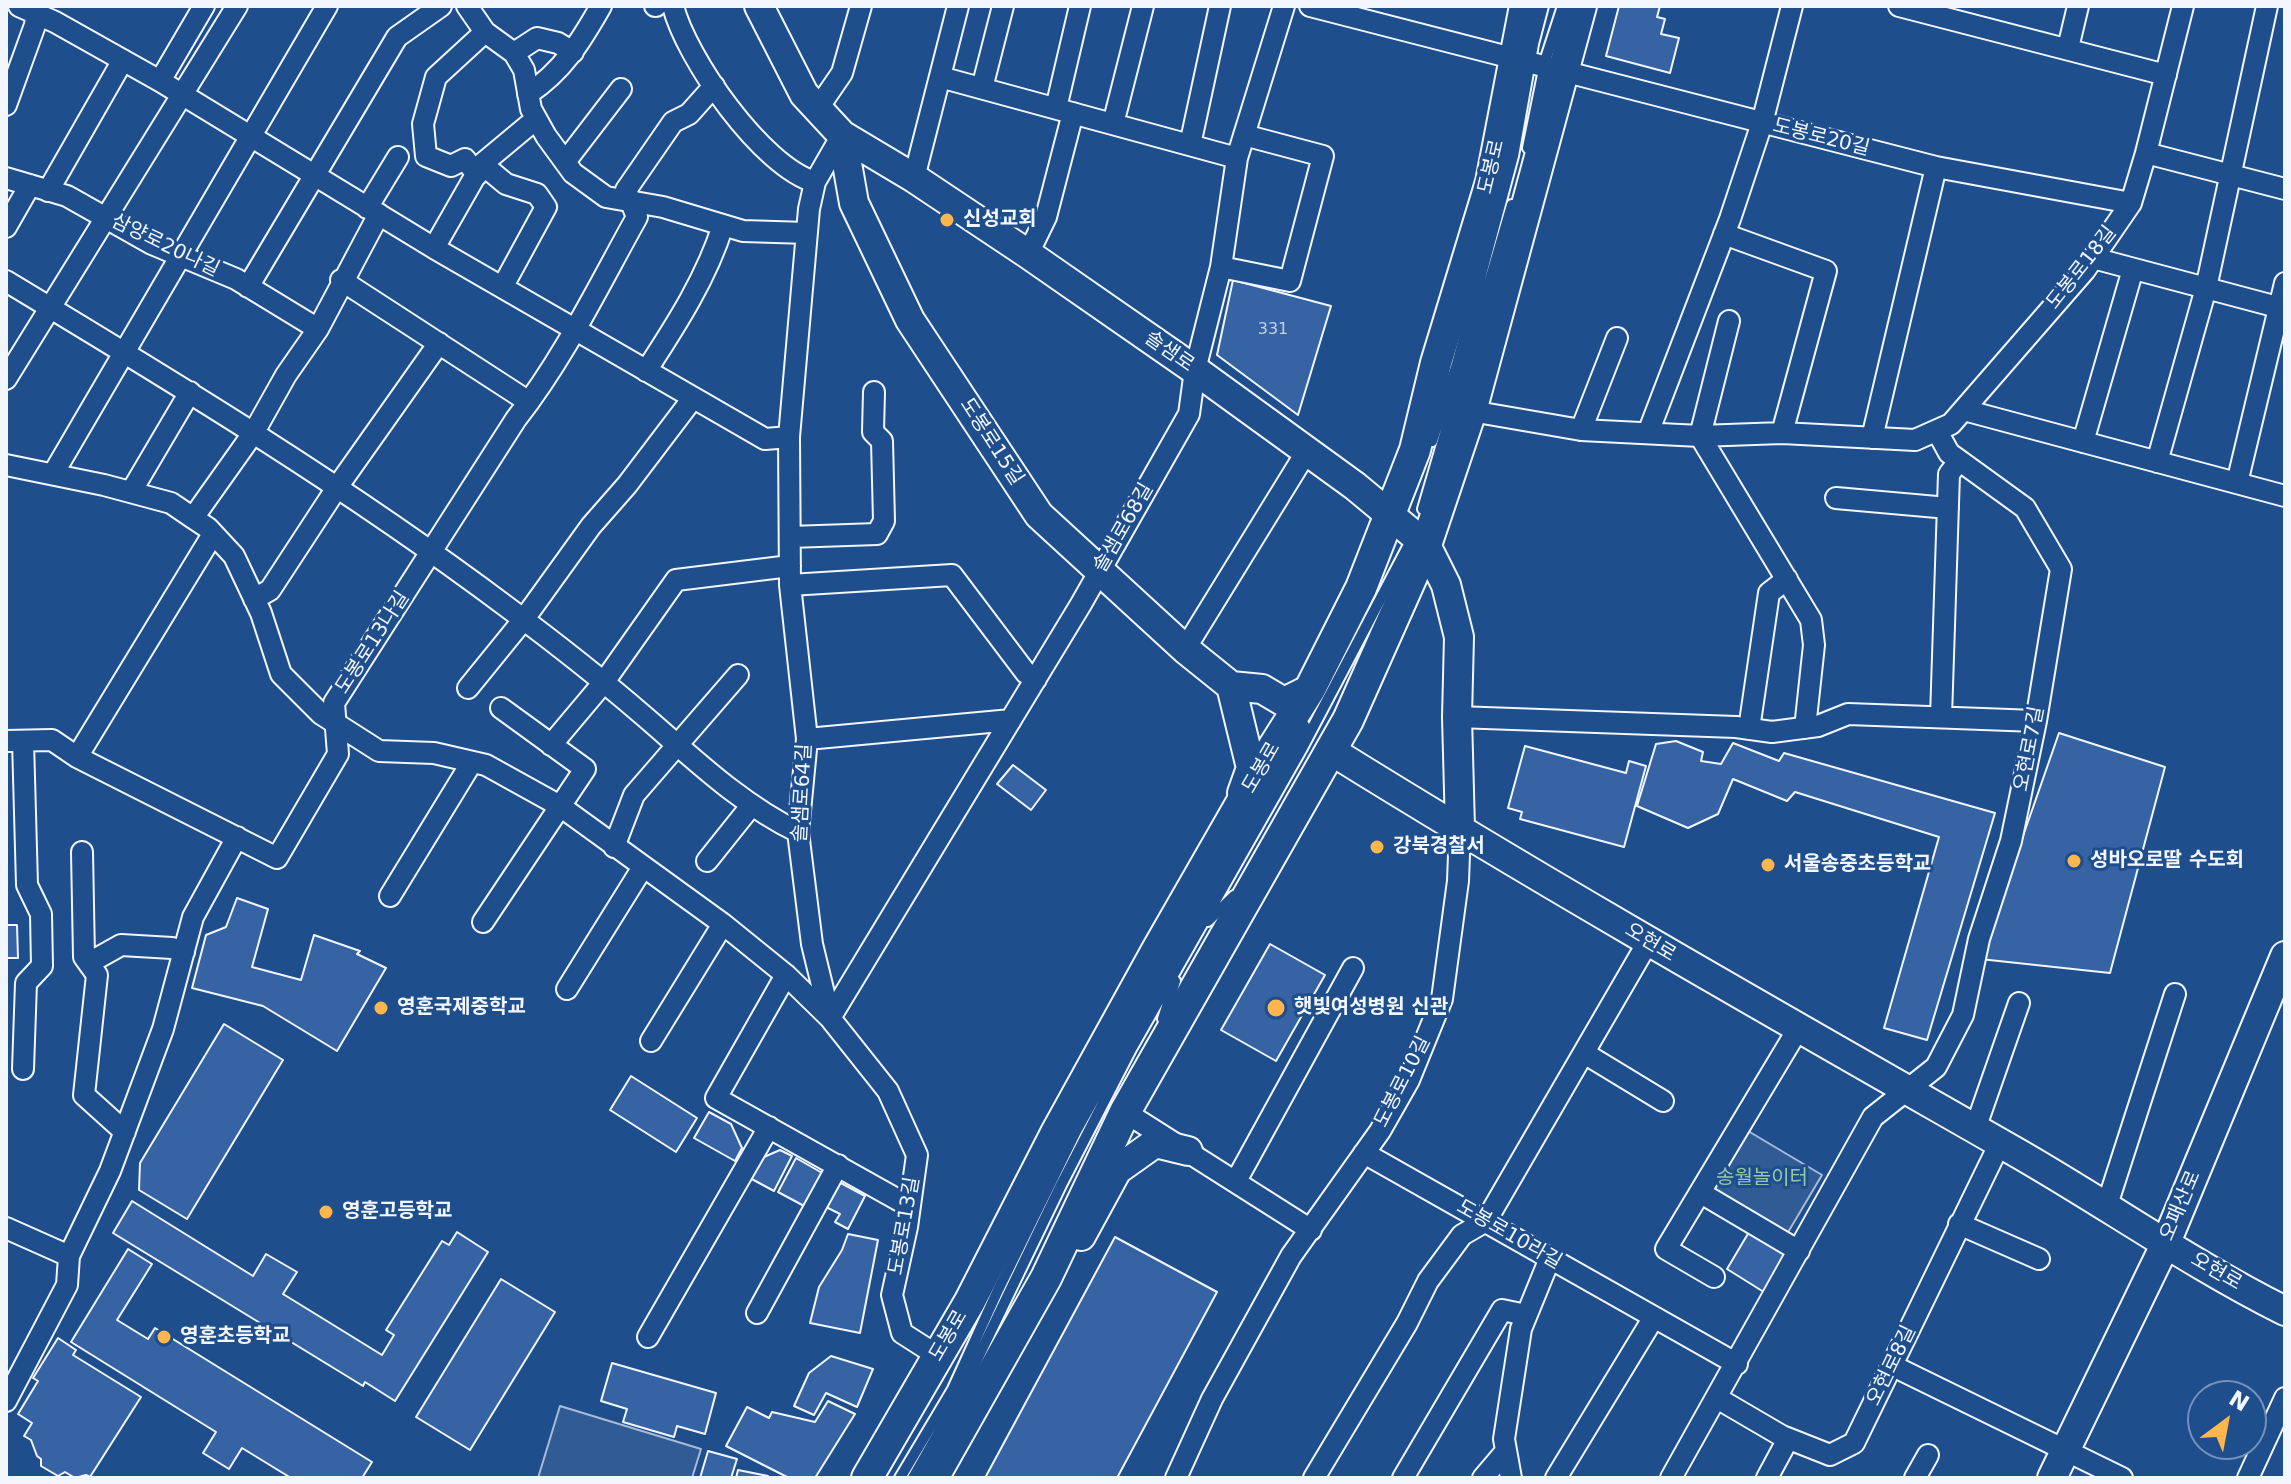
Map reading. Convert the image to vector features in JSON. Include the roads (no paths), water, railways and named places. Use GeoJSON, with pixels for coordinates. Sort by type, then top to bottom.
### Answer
{"type":"FeatureCollection","features":[{"type":"Feature","properties":{"kind":"main road","name":"솔샘로"},"geometry":{"type":"LineString","coordinates":[[759,6],[804,94],[842,135],[914,178],[1195,370],[1405,527]]}},
{"type":"Feature","properties":{"kind":"main road","name":"도봉로"},"geometry":{"type":"LineString","coordinates":[[867,1478],[970,1301],[1056,1133],[1205,867],[1244,815],[1361,588],[1405,527],[1471,411],[1538,64],[1525,6]]}},
{"type":"Feature","properties":{"kind":"main road","name":"도봉로"},"geometry":{"type":"LineString","coordinates":[[933,1478],[1046,1278],[1125,1112],[1361,692],[1405,527],[1415,450],[1436,363],[1491,182],[1538,64],[1581,6]]}},
{"type":"Feature","properties":{"kind":"main road","name":"도봉로15길"},"geometry":{"type":"LineString","coordinates":[[842,135],[854,203],[910,320],[1039,515],[1185,649],[1231,686]]}},
{"type":"Feature","properties":{"kind":"main road","name":"도봉로10길"},"geometry":{"type":"LineString","coordinates":[[1405,527],[1446,585],[1459,637],[1457,717],[1460,828]]}},
{"type":"Feature","properties":{"kind":"main road"},"geometry":{"type":"LineString","coordinates":[[1244,815],[1251,768],[1231,686],[1262,689],[1284,702],[1310,689]]}},
{"type":"Feature","properties":{"kind":"main road","name":"오현로"},"geometry":{"type":"LineString","coordinates":[[1330,750],[1648,942],[2285,1311]]}},
{"type":"Feature","properties":{"kind":"main road","name":"오패산로"},"geometry":{"type":"LineString","coordinates":[[2052,1478],[2166,1243],[2285,956]]}},
{"type":"Feature","properties":{"kind":"main road"},"geometry":{"type":"LineString","coordinates":[[1001,1361],[1053,1287],[1117,1170],[1135,1154],[1155,1143],[1188,1151]]}},
{"type":"Feature","properties":{"kind":"street"},"geometry":{"type":"LineString","coordinates":[[160,81],[204,6]]}},
{"type":"Feature","properties":{"kind":"street"},"geometry":{"type":"LineString","coordinates":[[6,379],[237,6]]}},
{"type":"Feature","properties":{"kind":"street"},"geometry":{"type":"LineString","coordinates":[[53,474],[327,6]]}},
{"type":"Feature","properties":{"kind":"street"},"geometry":{"type":"LineString","coordinates":[[248,287],[397,37],[441,6]]}},
{"type":"Feature","properties":{"kind":"street"},"geometry":{"type":"LineString","coordinates":[[467,6],[485,32],[514,53],[524,70],[531,109],[573,173],[606,197],[663,207],[743,231],[807,233]]}},
{"type":"Feature","properties":{"kind":"street"},"geometry":{"type":"LineString","coordinates":[[528,94],[546,82],[573,52],[601,6]]}},
{"type":"Feature","properties":{"kind":"street"},"geometry":{"type":"LineString","coordinates":[[673,6],[678,26],[714,86],[766,150],[798,177],[815,182]]}},
{"type":"Feature","properties":{"kind":"street"},"geometry":{"type":"LineString","coordinates":[[818,108],[842,73],[861,6]]}},
{"type":"Feature","properties":{"kind":"street"},"geometry":{"type":"LineString","coordinates":[[914,178],[958,6]]}},
{"type":"Feature","properties":{"kind":"street"},"geometry":{"type":"LineString","coordinates":[[982,88],[1003,6]]}},
{"type":"Feature","properties":{"kind":"street"},"geometry":{"type":"LineString","coordinates":[[1028,254],[1046,217],[1080,6]]}},
{"type":"Feature","properties":{"kind":"street"},"geometry":{"type":"LineString","coordinates":[[1113,124],[1143,6]]}},
{"type":"Feature","properties":{"kind":"street"},"geometry":{"type":"LineString","coordinates":[[1190,145],[1220,6]]}},
{"type":"Feature","properties":{"kind":"street","name":"솔샘로68길"},"geometry":{"type":"LineString","coordinates":[[830,1018],[1036,679],[1189,414],[1195,370],[1221,267],[1237,158],[1284,6]]}},
{"type":"Feature","properties":{"kind":"street","name":"도봉로20길"},"geometry":{"type":"LineString","coordinates":[[1310,6],[1361,12],[1538,64],[1936,167],[2131,203]]}},
{"type":"Feature","properties":{"kind":"street"},"geometry":{"type":"LineString","coordinates":[[1648,433],[1724,234],[1762,123],[1792,6]]}},
{"type":"Feature","properties":{"kind":"street"},"geometry":{"type":"LineString","coordinates":[[1899,6],[2166,75]]}},
{"type":"Feature","properties":{"kind":"street"},"geometry":{"type":"LineString","coordinates":[[1980,27],[1985,6]]}},
{"type":"Feature","properties":{"kind":"street"},"geometry":{"type":"LineString","coordinates":[[2068,48],[2078,6]]}},
{"type":"Feature","properties":{"kind":"street","name":"도봉로18길"},"geometry":{"type":"LineString","coordinates":[[1471,411],[1581,430],[1700,436],[1782,433],[1915,440],[1951,424],[2093,258],[2131,203],[2183,6]]}},
{"type":"Feature","properties":{"kind":"street"},"geometry":{"type":"LineString","coordinates":[[2157,462],[2206,288],[2267,6]]}},
{"type":"Feature","properties":{"kind":"street"},"geometry":{"type":"LineString","coordinates":[[6,105],[24,60],[31,8],[160,81],[434,248],[765,439],[789,437]]}},
{"type":"Feature","properties":{"kind":"street"},"geometry":{"type":"LineString","coordinates":[[485,32],[436,77],[423,124],[426,156],[451,166],[465,159],[506,184],[537,194],[546,207],[503,286]]}},
{"type":"Feature","properties":{"kind":"street"},"geometry":{"type":"LineString","coordinates":[[514,53],[537,38],[558,43],[573,52]]}},
{"type":"Feature","properties":{"kind":"street"},"geometry":{"type":"LineString","coordinates":[[6,227],[39,188],[123,60]]}},
{"type":"Feature","properties":{"kind":"street"},"geometry":{"type":"LineString","coordinates":[[940,77],[1237,158]]}},
{"type":"Feature","properties":{"kind":"street"},"geometry":{"type":"LineString","coordinates":[[630,202],[626,190],[673,122],[689,114],[714,86]]}},
{"type":"Feature","properties":{"kind":"street"},"geometry":{"type":"LineString","coordinates":[[565,162],[621,89]]}},
{"type":"Feature","properties":{"kind":"street"},"geometry":{"type":"LineString","coordinates":[[434,248],[479,170],[536,119]]}},
{"type":"Feature","properties":{"kind":"street","name":"솔샘로64길"},"geometry":{"type":"LineString","coordinates":[[830,1018],[812,944],[798,832],[807,739],[790,575],[789,437],[807,233],[815,182],[842,135]]}},
{"type":"Feature","properties":{"kind":"street"},"geometry":{"type":"LineString","coordinates":[[1221,267],[1290,281],[1323,156],[1244,135]]}},
{"type":"Feature","properties":{"kind":"street"},"geometry":{"type":"LineString","coordinates":[[2146,153],[2285,189]]}},
{"type":"Feature","properties":{"kind":"street"},"geometry":{"type":"LineString","coordinates":[[193,518],[254,432],[286,375],[318,329],[398,157]]}},
{"type":"Feature","properties":{"kind":"street"},"geometry":{"type":"LineString","coordinates":[[1872,438],[1936,167]]}},
{"type":"Feature","properties":{"kind":"street","name":"삼양로20나길"},"geometry":{"type":"LineString","coordinates":[[6,178],[67,196],[180,256],[248,287],[318,329]]}},
{"type":"Feature","properties":{"kind":"street","name":"도봉로13나길"},"geometry":{"type":"LineString","coordinates":[[237,837],[277,858],[338,754],[334,703],[516,419],[541,388],[637,217],[630,202]]}},
{"type":"Feature","properties":{"kind":"street"},"geometry":{"type":"LineString","coordinates":[[646,371],[669,337],[713,256],[723,225]]}},
{"type":"Feature","properties":{"kind":"street"},"geometry":{"type":"LineString","coordinates":[[1724,234],[1826,271],[1782,433]]}},
{"type":"Feature","properties":{"kind":"street"},"geometry":{"type":"LineString","coordinates":[[2093,258],[2282,308]]}},
{"type":"Feature","properties":{"kind":"street"},"geometry":{"type":"LineString","coordinates":[[2083,442],[2133,269]]}},
{"type":"Feature","properties":{"kind":"street"},"geometry":{"type":"LineString","coordinates":[[341,280],[529,402]]}},
{"type":"Feature","properties":{"kind":"street"},"geometry":{"type":"LineString","coordinates":[[6,281],[125,350],[338,486],[433,551],[604,682],[751,806],[798,832]]}},
{"type":"Feature","properties":{"kind":"street"},"geometry":{"type":"LineString","coordinates":[[2237,483],[2282,308],[2285,283]]}},
{"type":"Feature","properties":{"kind":"street"},"geometry":{"type":"LineString","coordinates":[[1729,321],[1700,436],[1811,620],[1814,645],[1805,728]]}},
{"type":"Feature","properties":{"kind":"street"},"geometry":{"type":"LineString","coordinates":[[1581,430],[1617,338]]}},
{"type":"Feature","properties":{"kind":"street"},"geometry":{"type":"LineString","coordinates":[[254,599],[270,590],[338,486],[439,343]]}},
{"type":"Feature","properties":{"kind":"street"},"geometry":{"type":"LineString","coordinates":[[131,492],[190,392]]}},
{"type":"Feature","properties":{"kind":"street"},"geometry":{"type":"LineString","coordinates":[[790,537],[877,534],[884,521],[882,441],[873,432],[874,392]]}},
{"type":"Feature","properties":{"kind":"street"},"geometry":{"type":"LineString","coordinates":[[468,688],[693,398]]}},
{"type":"Feature","properties":{"kind":"street"},"geometry":{"type":"LineString","coordinates":[[1964,410],[2285,496]]}},
{"type":"Feature","properties":{"kind":"street","name":"오현로7길"},"geometry":{"type":"LineString","coordinates":[[1671,1478],[1873,1117],[1936,1067],[1963,1015],[1979,939],[2011,841],[2036,721],[2061,569],[2025,508],[1949,453],[1937,431]]}},
{"type":"Feature","properties":{"kind":"street"},"geometry":{"type":"LineString","coordinates":[[1185,649],[1307,451]]}},
{"type":"Feature","properties":{"kind":"street"},"geometry":{"type":"LineString","coordinates":[[1941,717],[1949,474],[1959,461]]}},
{"type":"Feature","properties":{"kind":"street","name":"도봉로13길"},"geometry":{"type":"LineString","coordinates":[[6,465],[171,503],[213,534],[234,556],[254,599],[281,674],[321,714],[379,751],[434,753],[486,765],[560,806],[723,924],[786,975],[830,1018],[888,1091],[917,1155],[892,1295],[902,1333],[938,1356]]}},
{"type":"Feature","properties":{"kind":"street"},"geometry":{"type":"LineString","coordinates":[[1836,498],[1948,508]]}},
{"type":"Feature","properties":{"kind":"street"},"geometry":{"type":"LineString","coordinates":[[77,757],[213,534]]}},
{"type":"Feature","properties":{"kind":"street"},"geometry":{"type":"LineString","coordinates":[[551,745],[604,682],[676,580],[790,575],[952,575],[1026,673],[1036,679]]}},
{"type":"Feature","properties":{"kind":"street"},"geometry":{"type":"LineString","coordinates":[[1749,729],[1769,593],[1787,579]]}},
{"type":"Feature","properties":{"kind":"street"},"geometry":{"type":"LineString","coordinates":[[614,847],[634,795],[738,675]]}},
{"type":"Feature","properties":{"kind":"street"},"geometry":{"type":"LineString","coordinates":[[483,922],[585,769],[501,708]]}},
{"type":"Feature","properties":{"kind":"street"},"geometry":{"type":"LineString","coordinates":[[1457,717],[1772,732],[1818,726],[1848,714],[2036,721]]}},
{"type":"Feature","properties":{"kind":"street"},"geometry":{"type":"LineString","coordinates":[[807,739],[1011,720]]}},
{"type":"Feature","properties":{"kind":"street"},"geometry":{"type":"LineString","coordinates":[[6,1401],[67,1285],[69,1256],[110,1171],[163,1029],[193,917],[237,837],[77,757],[52,740],[14,741],[27,885],[41,914],[42,966],[26,983],[23,1069]]}},
{"type":"Feature","properties":{"kind":"street"},"geometry":{"type":"LineString","coordinates":[[390,896],[472,762]]}},
{"type":"Feature","properties":{"kind":"street"},"geometry":{"type":"LineString","coordinates":[[707,861],[751,806]]}},
{"type":"Feature","properties":{"kind":"street","name":"도봉로10길"},"geometry":{"type":"LineString","coordinates":[[1176,1478],[1212,1399],[1291,1256],[1364,1153],[1409,1080],[1442,999],[1458,881],[1460,828]]}},
{"type":"Feature","properties":{"kind":"street"},"geometry":{"type":"LineString","coordinates":[[82,852],[84,957],[97,975],[84,1095],[125,1132]]}},
{"type":"Feature","properties":{"kind":"street"},"geometry":{"type":"LineString","coordinates":[[567,989],[643,867]]}},
{"type":"Feature","properties":{"kind":"street"},"geometry":{"type":"LineString","coordinates":[[651,1041],[723,924]]}},
{"type":"Feature","properties":{"kind":"street"},"geometry":{"type":"LineString","coordinates":[[1314,1478],[1407,1323],[1428,1281],[1462,1235],[1486,1221],[1648,942]]}},
{"type":"Feature","properties":{"kind":"street"},"geometry":{"type":"LineString","coordinates":[[89,963],[121,945],[172,948],[184,952]]}},
{"type":"Feature","properties":{"kind":"street"},"geometry":{"type":"LineString","coordinates":[[1236,1181],[1353,968]]}},
{"type":"Feature","properties":{"kind":"street"},"geometry":{"type":"LineString","coordinates":[[786,975],[716,1098],[909,1206]]}},
{"type":"Feature","properties":{"kind":"street"},"geometry":{"type":"LineString","coordinates":[[2106,1208],[2175,994]]}},
{"type":"Feature","properties":{"kind":"street"},"geometry":{"type":"LineString","coordinates":[[1987,1136],[2019,1003]]}},
{"type":"Feature","properties":{"kind":"street"},"geometry":{"type":"LineString","coordinates":[[1714,1277],[1666,1249],[1798,1029]]}},
{"type":"Feature","properties":{"kind":"street"},"geometry":{"type":"LineString","coordinates":[[1584,1053],[1663,1101]]}},
{"type":"Feature","properties":{"kind":"street"},"geometry":{"type":"LineString","coordinates":[[1125,1112],[1311,1230]]}},
{"type":"Feature","properties":{"kind":"street"},"geometry":{"type":"LineString","coordinates":[[648,1337],[769,1127]]}},
{"type":"Feature","properties":{"kind":"street","name":"오현로8길"},"geometry":{"type":"LineString","coordinates":[[1717,1398],[1788,1439],[1830,1455],[1854,1443],[1959,1224],[1987,1136]]}},
{"type":"Feature","properties":{"kind":"street","name":"도봉로10라길"},"geometry":{"type":"LineString","coordinates":[[1364,1153],[1737,1364]]}},
{"type":"Feature","properties":{"kind":"street"},"geometry":{"type":"LineString","coordinates":[[757,1313],[838,1165]]}},
{"type":"Feature","properties":{"kind":"street"},"geometry":{"type":"LineString","coordinates":[[1701,1193],[1799,1251]]}},
{"type":"Feature","properties":{"kind":"street"},"geometry":{"type":"LineString","coordinates":[[1959,1224],[2039,1259]]}},
{"type":"Feature","properties":{"kind":"street"},"geometry":{"type":"LineString","coordinates":[[6,1228],[69,1256]]}},
{"type":"Feature","properties":{"kind":"street"},"geometry":{"type":"LineString","coordinates":[[1511,1478],[1504,1439],[1521,1329],[1550,1258]]}},
{"type":"Feature","properties":{"kind":"street"},"geometry":{"type":"LineString","coordinates":[[1403,1478],[1502,1310],[1526,1315]]}},
{"type":"Feature","properties":{"kind":"street"},"geometry":{"type":"LineString","coordinates":[[1556,1478],[1654,1317]]}},
{"type":"Feature","properties":{"kind":"street"},"geometry":{"type":"LineString","coordinates":[[1893,1366],[2122,1478]]}},
{"type":"Feature","properties":{"kind":"street"},"geometry":{"type":"LineString","coordinates":[[2248,1478],[2285,1398]]}},
{"type":"Feature","properties":{"kind":"street"},"geometry":{"type":"LineString","coordinates":[[1767,1478],[1788,1439]]}},
{"type":"Feature","properties":{"kind":"street"},"geometry":{"type":"LineString","coordinates":[[1483,1478],[1506,1451]]}},
{"type":"Feature","properties":{"kind":"street"},"geometry":{"type":"LineString","coordinates":[[1915,1478],[1928,1455]]}},
{"type":"Feature","properties":{"kind":"lane"},"geometry":{"type":"LineString","coordinates":[[1525,158],[1543,6]]}},
{"type":"Feature","properties":{"kind":"lane"},"geometry":{"type":"LineString","coordinates":[[1422,471],[1457,364],[1538,64],[1563,6]]}},
{"type":"Feature","properties":{"kind":"lane"},"geometry":{"type":"LineString","coordinates":[[913,1478],[960,1395],[1117,1076],[1302,748],[1405,527],[1517,188]]}},
{"type":"Feature","properties":{"kind":"lane"},"geometry":{"type":"LineString","coordinates":[[900,1478],[953,1389],[1076,1131],[1244,815],[1276,779],[1347,649],[1384,566]]}},
{"type":"Feature","properties":{"kind":"lane"},"geometry":{"type":"LineString","coordinates":[[1276,779],[1292,717]]}},
{"type":"Feature","properties":{"kind":"lane"},"geometry":{"type":"LineString","coordinates":[[1201,928],[1265,863]]}},
{"type":"Feature","properties":{"kind":"lane"},"geometry":{"type":"LineString","coordinates":[[1140,1086],[1182,961]]}},
{"type":"Feature","properties":{"kind":"place","name":"신성교회"},"geometry":{"type":"Point","coordinates":[947,220]}},
{"type":"Feature","properties":{"kind":"place","name":"강북경찰서"},"geometry":{"type":"Point","coordinates":[1377,847]}},
{"type":"Feature","properties":{"kind":"place","name":"성바오로딸 수도회"},"geometry":{"type":"Point","coordinates":[2074,861]}},
{"type":"Feature","properties":{"kind":"place","name":"서울송중초등학교"},"geometry":{"type":"Point","coordinates":[1768,865]}},
{"type":"Feature","properties":{"kind":"place","name":"영훈국제중학교"},"geometry":{"type":"Point","coordinates":[381,1008]}},
{"type":"Feature","properties":{"kind":"place","name":"햇빛여성병원 신관"},"geometry":{"type":"Point","coordinates":[1276,1008]}},
{"type":"Feature","properties":{"kind":"place","name":"영훈고등학교"},"geometry":{"type":"Point","coordinates":[326,1212]}},
{"type":"Feature","properties":{"kind":"place","name":"영훈초등학교"},"geometry":{"type":"Point","coordinates":[164,1337]}},
{"type":"Feature","properties":{"kind":"park label","name":"송월놀이터"},"geometry":{"type":"Point","coordinates":[1762,1179]}}]}
